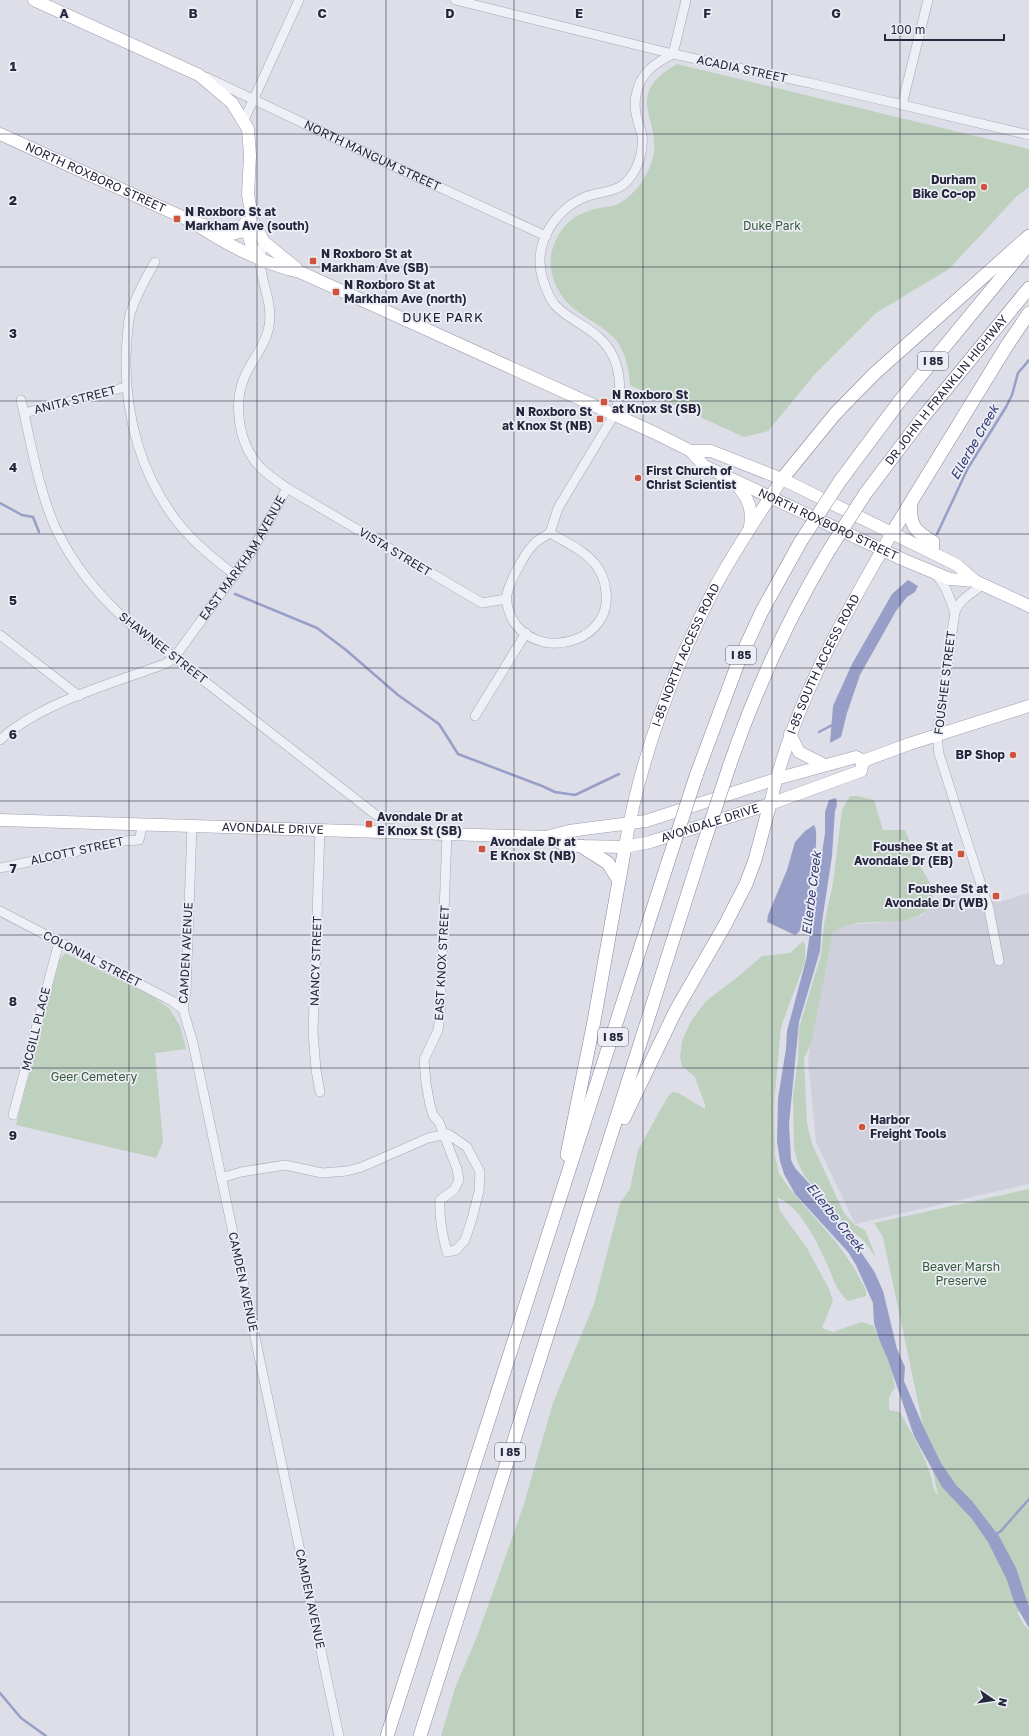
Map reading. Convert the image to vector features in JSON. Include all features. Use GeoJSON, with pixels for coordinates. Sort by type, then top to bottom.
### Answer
{"type":"FeatureCollection","features":[{"type":"Feature","properties":{"kind":"highway"},"geometry":{"type":"LineString","coordinates":[[782,479],[835,414],[874,374],[1029,236]]}},
{"type":"Feature","properties":{"kind":"highway","name":"I 85"},"geometry":{"type":"LineString","coordinates":[[388,1736],[555,1212],[616,1030],[696,776],[738,662],[762,611],[801,541],[840,481],[898,402],[1029,244]]}},
{"type":"Feature","properties":{"kind":"highway","name":"DR JOHN H FRANKLIN HIGHWAY"},"geometry":{"type":"LineString","coordinates":[[601,1168],[729,767],[770,662],[793,614],[828,552],[865,494],[924,416],[1029,288]]}},
{"type":"Feature","properties":{"kind":"highway"},"geometry":{"type":"LineString","coordinates":[[892,533],[1029,313]]}},
{"type":"Feature","properties":{"kind":"highway"},"geometry":{"type":"LineString","coordinates":[[912,503],[912,523],[922,536],[933,542],[932,552]]}},
{"type":"Feature","properties":{"kind":"highway"},"geometry":{"type":"LineString","coordinates":[[601,1168],[676,1010],[725,925],[746,884],[755,860],[770,804]]}},
{"type":"Feature","properties":{"kind":"highway"},"geometry":{"type":"LineString","coordinates":[[581,846],[608,863],[618,879]]}},
{"type":"Feature","properties":{"kind":"highway"},"geometry":{"type":"LineString","coordinates":[[555,1212],[594,1021],[618,879],[625,847]]}},
{"type":"Feature","properties":{"kind":"highway","name":"I 85"},"geometry":{"type":"LineString","coordinates":[[420,1736],[601,1168]]}},
{"type":"Feature","properties":{"kind":"main road","name":"NORTH MANGUM STREET"},"geometry":{"type":"LineString","coordinates":[[34,0],[199,75],[227,98],[244,120]]}},
{"type":"Feature","properties":{"kind":"main road","name":"EAST MARKHAM AVENUE"},"geometry":{"type":"LineString","coordinates":[[244,120],[242,129],[244,142],[241,200],[250,226],[252,247],[260,258]]}},
{"type":"Feature","properties":{"kind":"main road","name":"NORTH ROXBORO STREET"},"geometry":{"type":"LineString","coordinates":[[0,134],[191,221],[232,234],[250,226]]}},
{"type":"Feature","properties":{"kind":"main road","name":"NORTH ROXBORO STREET"},"geometry":{"type":"LineString","coordinates":[[191,221],[213,236],[260,258],[287,269],[300,272],[691,451],[704,466],[882,550],[950,580],[978,583]]}},
{"type":"Feature","properties":{"kind":"main road","name":"EAST MARKHAM AVENUE"},"geometry":{"type":"LineString","coordinates":[[250,226],[264,242],[300,272]]}},
{"type":"Feature","properties":{"kind":"main road","name":"NORTH ROXBORO STREET"},"geometry":{"type":"LineString","coordinates":[[691,451],[711,451],[782,479],[932,552],[957,565],[978,583],[1029,606]]}},
{"type":"Feature","properties":{"kind":"main road","name":"I-85 NORTH ACCESS ROAD"},"geometry":{"type":"LineString","coordinates":[[625,847],[629,823],[658,722],[674,675],[716,586],[782,479]]}},
{"type":"Feature","properties":{"kind":"main road"},"geometry":{"type":"LineString","coordinates":[[732,480],[746,496],[749,502],[751,517],[749,531]]}},
{"type":"Feature","properties":{"kind":"main road","name":"I-85 SOUTH ACCESS ROAD"},"geometry":{"type":"LineString","coordinates":[[770,804],[790,734],[825,653],[892,533]]}},
{"type":"Feature","properties":{"kind":"main road","name":"AVONDALE DRIVE"},"geometry":{"type":"LineString","coordinates":[[0,820],[546,837],[570,831],[646,821],[776,779],[825,765],[856,757],[863,761],[1029,706]]}},
{"type":"Feature","properties":{"kind":"main road"},"geometry":{"type":"LineString","coordinates":[[790,734],[799,752],[825,765]]}},
{"type":"Feature","properties":{"kind":"main road","name":"AVONDALE DRIVE"},"geometry":{"type":"LineString","coordinates":[[546,837],[566,845],[581,846],[625,847],[650,842],[770,804],[861,771],[863,761]]}},
{"type":"Feature","properties":{"kind":"street","name":"EAST MARKHAM AVENUE"},"geometry":{"type":"LineString","coordinates":[[244,120],[299,0]]}},
{"type":"Feature","properties":{"kind":"street","name":"ACADIA STREET"},"geometry":{"type":"LineString","coordinates":[[455,0],[673,54],[1029,135]]}},
{"type":"Feature","properties":{"kind":"street"},"geometry":{"type":"LineString","coordinates":[[550,533],[579,550],[594,562],[605,581],[606,604],[600,621],[592,631],[580,638],[556,644],[538,640],[526,634],[512,619],[506,599],[509,585],[534,543],[550,533],[562,502],[614,415],[618,405],[620,389],[617,366],[609,349],[600,339],[565,314],[552,301],[543,279],[540,265],[540,254],[552,223],[570,204],[587,197],[614,190],[622,186],[633,174],[639,161],[642,146],[642,136],[635,112],[637,93],[643,77],[648,70],[673,54],[686,0]]}},
{"type":"Feature","properties":{"kind":"street"},"geometry":{"type":"LineString","coordinates":[[902,105],[928,0]]}},
{"type":"Feature","properties":{"kind":"street","name":"NORTH MANGUM STREET"},"geometry":{"type":"LineString","coordinates":[[199,75],[404,172],[546,236]]}},
{"type":"Feature","properties":{"kind":"street","name":"EAST MARKHAM AVENUE"},"geometry":{"type":"LineString","coordinates":[[0,740],[30,718],[59,703],[167,663],[174,658],[252,549],[287,488],[260,467],[247,447],[241,429],[238,410],[239,395],[244,378],[266,336],[269,327],[271,309],[260,258],[264,242]]}},
{"type":"Feature","properties":{"kind":"street"},"geometry":{"type":"LineString","coordinates":[[155,262],[136,299],[128,324],[126,387],[132,428],[153,482],[179,525],[210,556],[234,575]]}},
{"type":"Feature","properties":{"kind":"street","name":"ANITA STREET"},"geometry":{"type":"LineString","coordinates":[[24,413],[126,387]]}},
{"type":"Feature","properties":{"kind":"street","name":"SHAWNEE STREET"},"geometry":{"type":"LineString","coordinates":[[21,400],[42,490],[56,529],[67,549],[92,585],[114,610],[376,815],[391,819],[399,816]]}},
{"type":"Feature","properties":{"kind":"street","name":"VISTA STREET"},"geometry":{"type":"LineString","coordinates":[[287,488],[482,604],[506,599]]}},
{"type":"Feature","properties":{"kind":"street","name":"FOUSHEE STREET"},"geometry":{"type":"LineString","coordinates":[[936,573],[946,589],[955,612],[937,737],[939,754],[989,909],[999,961]]}},
{"type":"Feature","properties":{"kind":"street"},"geometry":{"type":"LineString","coordinates":[[955,612],[960,601],[973,594],[978,583]]}},
{"type":"Feature","properties":{"kind":"street"},"geometry":{"type":"LineString","coordinates":[[475,716],[526,634]]}},
{"type":"Feature","properties":{"kind":"street"},"geometry":{"type":"LineString","coordinates":[[0,635],[79,696]]}},
{"type":"Feature","properties":{"kind":"street","name":"ALCOTT STREET"},"geometry":{"type":"LineString","coordinates":[[0,868],[124,841],[139,840],[143,824]]}},
{"type":"Feature","properties":{"kind":"street","name":"CAMDEN AVENUE"},"geometry":{"type":"LineString","coordinates":[[192,826],[186,992],[183,1009],[193,1043],[339,1736]]}},
{"type":"Feature","properties":{"kind":"street","name":"NANCY STREET"},"geometry":{"type":"LineString","coordinates":[[320,830],[314,1032],[316,1070],[320,1092]]}},
{"type":"Feature","properties":{"kind":"street","name":"EAST KNOX STREET"},"geometry":{"type":"LineString","coordinates":[[443,1134],[453,1135],[467,1147],[480,1172],[479,1191],[465,1240],[456,1250],[447,1252],[439,1217],[440,1200],[454,1190],[459,1180],[457,1169],[430,1105],[424,1060],[438,1030],[440,1015],[447,834]]}},
{"type":"Feature","properties":{"kind":"street","name":"COLONIAL STREET"},"geometry":{"type":"LineString","coordinates":[[0,911],[165,997],[183,1009]]}},
{"type":"Feature","properties":{"kind":"street","name":"MCGILL PLACE"},"geometry":{"type":"LineString","coordinates":[[14,1115],[59,942]]}},
{"type":"Feature","properties":{"kind":"street"},"geometry":{"type":"LineString","coordinates":[[221,1178],[248,1171],[285,1165],[322,1173],[347,1171],[428,1138],[443,1134]]}},
{"type":"Feature","properties":{"kind":"shaded area"},"geometry":{"type":"Polygon","coordinates":[[[1029,893],[1029,1184],[855,1224],[816,1142],[808,1060],[833,925],[907,920],[922,916],[935,900],[958,895],[1000,902],[1029,893]]]}},
{"type":"Feature","properties":{"kind":"green space","name":"Duke Park"},"geometry":{"type":"Polygon","coordinates":[[[677,64],[1029,149],[1029,187],[1017,196],[949,269],[876,313],[815,374],[768,431],[744,437],[630,385],[626,362],[616,340],[607,331],[582,315],[570,305],[558,290],[552,272],[551,254],[557,238],[565,226],[575,217],[588,211],[616,205],[622,202],[633,193],[645,176],[651,164],[654,149],[654,135],[648,111],[647,99],[650,88],[660,76],[677,64]]]}},
{"type":"Feature","properties":{"kind":"green space"},"geometry":{"type":"Polygon","coordinates":[[[850,796],[858,796],[874,800],[883,830],[905,830],[918,862],[933,888],[933,903],[922,914],[912,919],[890,922],[856,923],[844,926],[833,932],[811,1045],[804,1058],[807,1123],[812,1144],[844,1213],[855,1225],[865,1230],[876,1257],[862,1239],[845,1225],[804,1175],[798,1163],[794,1149],[793,1096],[798,1060],[799,1028],[821,955],[824,924],[833,883],[842,810],[850,796]]]}},
{"type":"Feature","properties":{"kind":"green space","name":"Beaver Marsh Preserve"},"geometry":{"type":"Polygon","coordinates":[[[803,941],[805,945],[805,962],[781,1027],[774,1105],[775,1156],[779,1173],[790,1189],[836,1242],[853,1266],[866,1290],[866,1296],[848,1301],[833,1279],[818,1245],[807,1226],[786,1202],[777,1197],[780,1211],[807,1248],[829,1289],[833,1301],[822,1328],[833,1332],[861,1322],[874,1326],[880,1342],[888,1353],[895,1387],[889,1397],[889,1410],[900,1412],[924,1457],[938,1496],[883,1237],[874,1223],[1029,1189],[1029,1608],[1017,1612],[1024,1625],[1029,1630],[1029,1736],[441,1736],[455,1688],[478,1634],[523,1507],[553,1403],[594,1304],[620,1203],[630,1189],[638,1150],[668,1096],[673,1092],[678,1093],[705,1109],[695,1077],[682,1066],[680,1057],[682,1041],[691,1021],[706,1001],[762,956],[790,953],[803,941]]]}},
{"type":"Feature","properties":{"kind":"green space","name":"Geer Cemetery"},"geometry":{"type":"Polygon","coordinates":[[[65,953],[152,996],[169,1008],[180,1026],[186,1049],[155,1053],[163,1142],[156,1158],[16,1125],[59,961],[65,953]]]}},
{"type":"Feature","properties":{"kind":"water"},"geometry":{"type":"Polygon","coordinates":[[[908,580],[918,586],[915,592],[907,597],[896,611],[860,675],[847,713],[841,737],[830,743],[833,706],[852,664],[892,594],[908,580]]]}},
{"type":"Feature","properties":{"kind":"water"},"geometry":{"type":"Polygon","coordinates":[[[836,798],[837,805],[835,811],[832,856],[822,922],[820,951],[799,1022],[789,1124],[791,1160],[795,1168],[817,1192],[829,1208],[833,1218],[852,1239],[874,1271],[883,1291],[897,1349],[905,1367],[904,1381],[924,1428],[941,1463],[956,1485],[972,1501],[999,1536],[1016,1568],[1029,1607],[1029,1628],[1014,1602],[1007,1580],[988,1542],[972,1519],[942,1487],[914,1436],[874,1323],[873,1303],[856,1265],[848,1252],[795,1194],[784,1174],[780,1161],[777,1142],[778,1098],[786,1049],[787,1031],[806,960],[825,833],[825,812],[829,800],[836,798]]]}},
{"type":"Feature","properties":{"kind":"water"},"geometry":{"type":"Polygon","coordinates":[[[814,825],[816,831],[816,842],[810,888],[803,923],[799,932],[795,935],[767,922],[768,915],[787,870],[795,842],[805,831],[814,825]]]}},
{"type":"Feature","properties":{"kind":"waterway","name":"Ellerbe Creek"},"geometry":{"type":"LineString","coordinates":[[937,534],[968,468],[1006,407],[1012,395],[1018,373],[1029,360]]}},
{"type":"Feature","properties":{"kind":"waterway"},"geometry":{"type":"LineString","coordinates":[[0,503],[22,515],[33,517],[39,532]]}},
{"type":"Feature","properties":{"kind":"waterway"},"geometry":{"type":"LineString","coordinates":[[235,594],[317,628],[346,650],[398,695],[439,724],[458,754],[555,792],[575,795],[619,774]]}},
{"type":"Feature","properties":{"kind":"waterway"},"geometry":{"type":"LineString","coordinates":[[819,732],[834,724]]}},
{"type":"Feature","properties":{"kind":"waterway"},"geometry":{"type":"LineString","coordinates":[[995,1535],[1001,1531],[1029,1499]]}},
{"type":"Feature","properties":{"kind":"waterway"},"geometry":{"type":"LineString","coordinates":[[0,1693],[21,1718],[46,1736]]}},
{"type":"Feature","properties":{"kind":"place","name":"Durham Bike Co-op"},"geometry":{"type":"Point","coordinates":[984,187]}},
{"type":"Feature","properties":{"kind":"place","name":"N Roxboro St at Markham Ave (south)"},"geometry":{"type":"Point","coordinates":[177,219]}},
{"type":"Feature","properties":{"kind":"place","name":"N Roxboro St at Markham Ave (SB)"},"geometry":{"type":"Point","coordinates":[313,261]}},
{"type":"Feature","properties":{"kind":"place","name":"N Roxboro St at Markham Ave (north)"},"geometry":{"type":"Point","coordinates":[336,292]}},
{"type":"Feature","properties":{"kind":"place","name":"N Roxboro St at Knox St (SB)"},"geometry":{"type":"Point","coordinates":[604,402]}},
{"type":"Feature","properties":{"kind":"place","name":"N Roxboro St at Knox St (NB)"},"geometry":{"type":"Point","coordinates":[600,419]}},
{"type":"Feature","properties":{"kind":"place","name":"First Church of Christ Scientist"},"geometry":{"type":"Point","coordinates":[638,478]}},
{"type":"Feature","properties":{"kind":"place","name":"BP Shop"},"geometry":{"type":"Point","coordinates":[1013,755]}},
{"type":"Feature","properties":{"kind":"place","name":"Avondale Dr at E Knox St (SB)"},"geometry":{"type":"Point","coordinates":[369,824]}},
{"type":"Feature","properties":{"kind":"place","name":"Avondale Dr at E Knox St (NB)"},"geometry":{"type":"Point","coordinates":[482,849]}},
{"type":"Feature","properties":{"kind":"place","name":"Foushee St at Avondale Dr (EB)"},"geometry":{"type":"Point","coordinates":[961,854]}},
{"type":"Feature","properties":{"kind":"place","name":"Foushee St at Avondale Dr (WB)"},"geometry":{"type":"Point","coordinates":[996,896]}},
{"type":"Feature","properties":{"kind":"place","name":"Harbor Freight Tools"},"geometry":{"type":"Point","coordinates":[862,1127]}},
{"type":"Feature","properties":{"kind":"district","name":"DUKE PARK"},"geometry":{"type":"Point","coordinates":[443,317]}}]}
